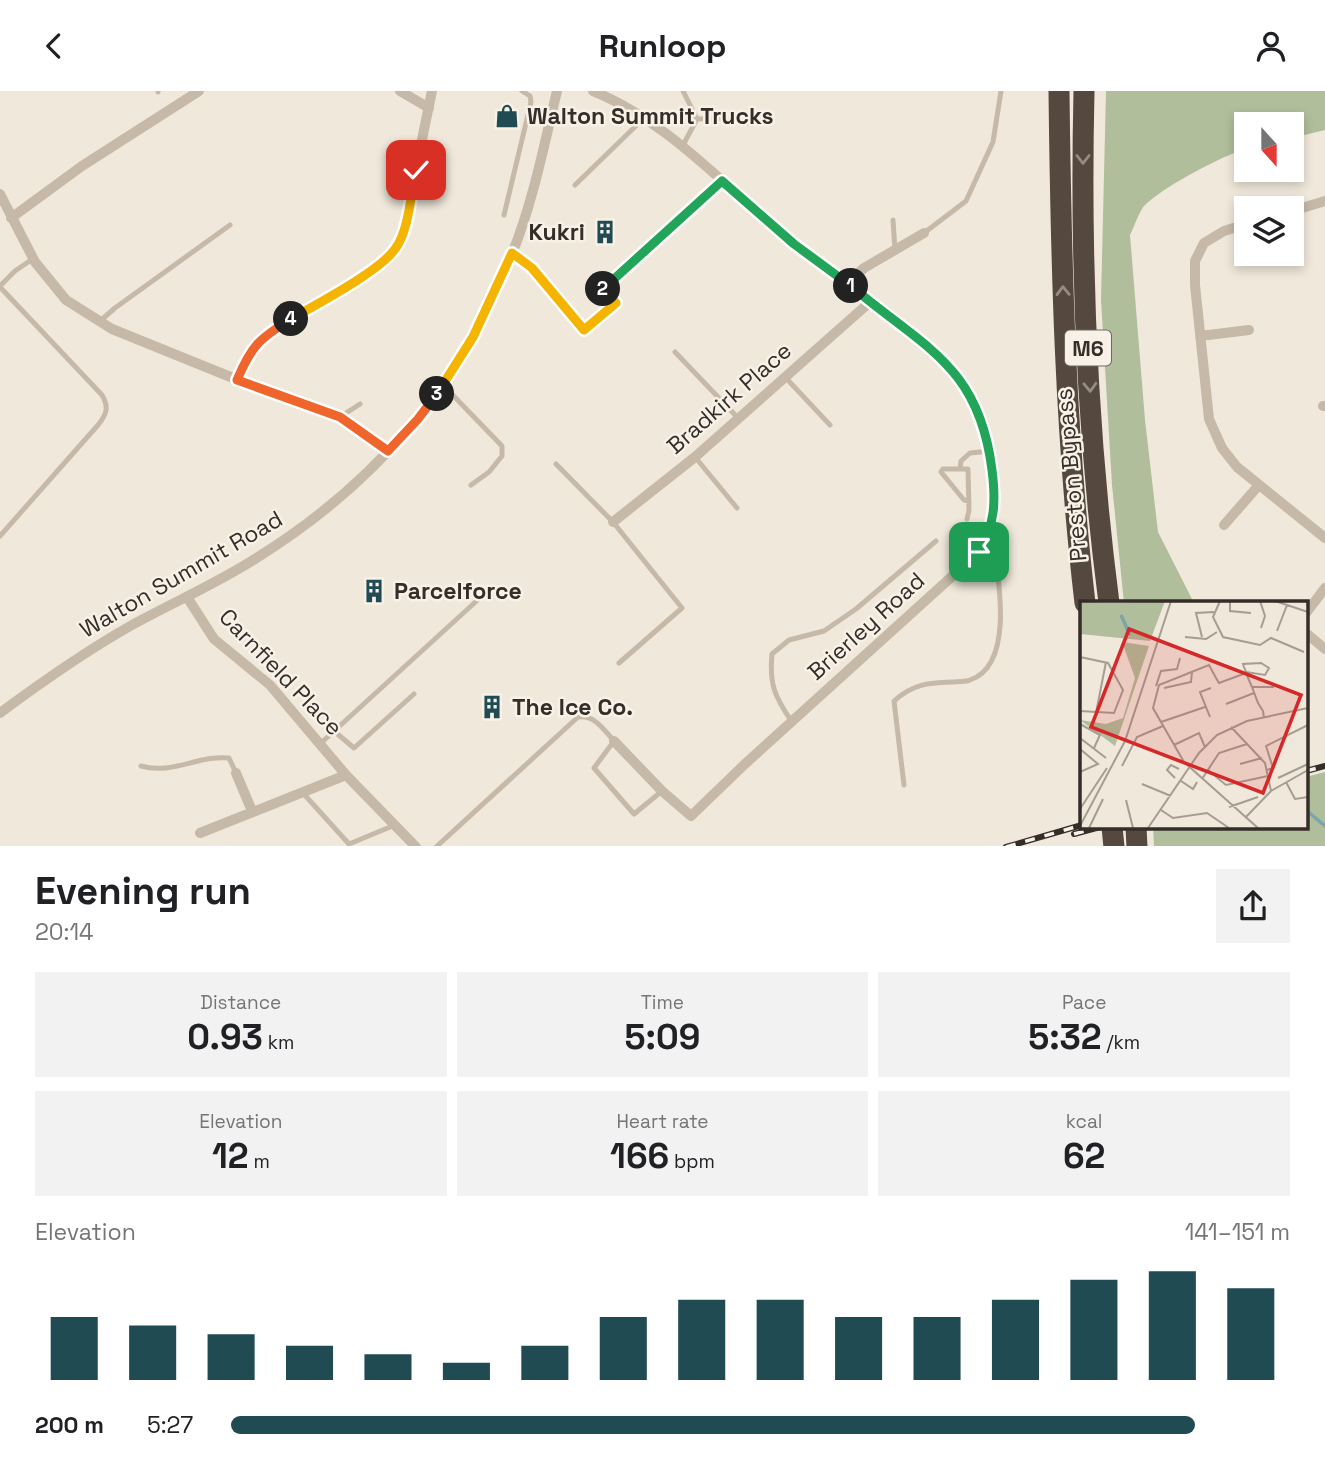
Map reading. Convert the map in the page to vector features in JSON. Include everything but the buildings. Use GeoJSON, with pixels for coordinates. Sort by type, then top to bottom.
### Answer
{"type":"FeatureCollection","features":[{"type":"Feature","properties":{"kind":"highway","name":"Preston Bypass"},"geometry":{"type":"LineString","coordinates":[[1059,91],[1066,383],[1085,601]]}},
{"type":"Feature","properties":{"kind":"highway","name":"Preston Bypass"},"geometry":{"type":"LineString","coordinates":[[1084,91],[1084,239],[1091,408],[1101,544],[1109,601]]}},
{"type":"Feature","properties":{"kind":"street"},"geometry":{"type":"LineString","coordinates":[[11,218],[82,166],[199,91]]}},
{"type":"Feature","properties":{"kind":"street"},"geometry":{"type":"LineString","coordinates":[[400,91],[429,107]]}},
{"type":"Feature","properties":{"kind":"street"},"geometry":{"type":"LineString","coordinates":[[237,380],[248,355],[262,337],[383,263],[397,248],[403,232],[432,91]]}},
{"type":"Feature","properties":{"kind":"street","name":"Walton Summit Road"},"geometry":{"type":"LineString","coordinates":[[0,713],[77,658],[132,625],[256,559],[291,536],[359,482],[418,419],[473,337],[512,253],[531,196],[557,91]]}},
{"type":"Feature","properties":{"kind":"street","name":"Brierley Road"},"geometry":{"type":"LineString","coordinates":[[593,91],[615,99],[646,117],[794,244],[931,348],[959,377],[979,411],[990,451],[996,498],[991,528],[979,552],[691,816],[662,791],[614,741]]}},
{"type":"Feature","properties":{"kind":"street"},"geometry":{"type":"LineString","coordinates":[[0,194],[34,258],[66,300],[112,329],[237,380],[340,417],[388,451]]}},
{"type":"Feature","properties":{"kind":"street"},"geometry":{"type":"LineString","coordinates":[[1304,207],[1325,201]]}},
{"type":"Feature","properties":{"kind":"street"},"geometry":{"type":"LineString","coordinates":[[1234,228],[1204,243],[1195,261],[1209,419],[1222,449],[1237,467],[1325,538]]}},
{"type":"Feature","properties":{"kind":"street"},"geometry":{"type":"LineString","coordinates":[[848,283],[864,268],[924,233]]}},
{"type":"Feature","properties":{"kind":"street","name":"Bradkirk Place"},"geometry":{"type":"LineString","coordinates":[[613,522],[695,457],[870,302]]}},
{"type":"Feature","properties":{"kind":"street"},"geometry":{"type":"LineString","coordinates":[[1200,336],[1249,330]]}},
{"type":"Feature","properties":{"kind":"street"},"geometry":{"type":"LineString","coordinates":[[1224,526],[1259,485]]}},
{"type":"Feature","properties":{"kind":"street"},"geometry":{"type":"LineString","coordinates":[[1308,610],[1325,588]]}},
{"type":"Feature","properties":{"kind":"street","name":"Carnfield Place"},"geometry":{"type":"LineString","coordinates":[[187,597],[214,639],[270,685],[346,775],[416,846]]}},
{"type":"Feature","properties":{"kind":"street"},"geometry":{"type":"LineString","coordinates":[[1308,635],[1325,649]]}},
{"type":"Feature","properties":{"kind":"street"},"geometry":{"type":"LineString","coordinates":[[236,773],[252,811]]}},
{"type":"Feature","properties":{"kind":"street"},"geometry":{"type":"LineString","coordinates":[[200,834],[346,775]]}},
{"type":"Feature","properties":{"kind":"lane"},"geometry":{"type":"LineString","coordinates":[[505,215],[531,102],[530,96],[522,91]]}},
{"type":"Feature","properties":{"kind":"lane"},"geometry":{"type":"LineString","coordinates":[[683,91],[698,119]]}},
{"type":"Feature","properties":{"kind":"lane"},"geometry":{"type":"LineString","coordinates":[[924,233],[966,201],[993,142],[1001,91]]}},
{"type":"Feature","properties":{"kind":"lane"},"geometry":{"type":"LineString","coordinates":[[575,185],[646,117]]}},
{"type":"Feature","properties":{"kind":"lane"},"geometry":{"type":"LineString","coordinates":[[698,119],[722,117],[752,124]]}},
{"type":"Feature","properties":{"kind":"lane"},"geometry":{"type":"LineString","coordinates":[[682,147],[698,119]]}},
{"type":"Feature","properties":{"kind":"lane"},"geometry":{"type":"LineString","coordinates":[[512,253],[532,268],[584,330],[616,303],[603,289],[722,181]]}},
{"type":"Feature","properties":{"kind":"lane"},"geometry":{"type":"LineString","coordinates":[[893,220],[895,250]]}},
{"type":"Feature","properties":{"kind":"lane"},"geometry":{"type":"LineString","coordinates":[[100,321],[115,307],[230,225]]}},
{"type":"Feature","properties":{"kind":"lane"},"geometry":{"type":"LineString","coordinates":[[0,536],[105,417],[107,409],[102,395],[0,286],[34,258]]}},
{"type":"Feature","properties":{"kind":"lane"},"geometry":{"type":"LineString","coordinates":[[675,352],[739,419]]}},
{"type":"Feature","properties":{"kind":"lane"},"geometry":{"type":"LineString","coordinates":[[785,377],[830,425]]}},
{"type":"Feature","properties":{"kind":"lane"},"geometry":{"type":"LineString","coordinates":[[443,385],[502,446],[502,456],[489,472],[471,485]]}},
{"type":"Feature","properties":{"kind":"lane"},"geometry":{"type":"LineString","coordinates":[[340,417],[360,404]]}},
{"type":"Feature","properties":{"kind":"lane"},"geometry":{"type":"LineString","coordinates":[[960,469],[961,461],[966,455],[990,451]]}},
{"type":"Feature","properties":{"kind":"lane"},"geometry":{"type":"LineString","coordinates":[[695,457],[737,508]]}},
{"type":"Feature","properties":{"kind":"lane"},"geometry":{"type":"LineString","coordinates":[[556,464],[613,522],[682,608],[619,663]]}},
{"type":"Feature","properties":{"kind":"lane"},"geometry":{"type":"LineString","coordinates":[[967,519],[970,501],[968,469],[943,469],[942,473],[964,500],[970,501]]}},
{"type":"Feature","properties":{"kind":"lane"},"geometry":{"type":"LineString","coordinates":[[904,785],[894,701],[907,689],[928,683],[970,681],[984,671],[997,648],[1001,599],[991,528]]}},
{"type":"Feature","properties":{"kind":"lane"},"geometry":{"type":"LineString","coordinates":[[792,722],[777,701],[770,677],[772,654],[789,640],[824,631],[856,609],[936,541]]}},
{"type":"Feature","properties":{"kind":"lane"},"geometry":{"type":"LineString","coordinates":[[321,743],[482,596]]}},
{"type":"Feature","properties":{"kind":"lane"},"geometry":{"type":"LineString","coordinates":[[334,731],[354,748],[414,694]]}},
{"type":"Feature","properties":{"kind":"lane"},"geometry":{"type":"LineString","coordinates":[[436,846],[578,717],[587,716],[597,721],[614,741],[594,768],[634,814],[662,791]]}},
{"type":"Feature","properties":{"kind":"lane"},"geometry":{"type":"LineString","coordinates":[[141,766],[167,770],[203,759],[229,758],[236,773]]}},
{"type":"Feature","properties":{"kind":"lane"},"geometry":{"type":"LineString","coordinates":[[302,792],[349,843],[395,825]]}},
{"type":"Feature","properties":{"kind":"green space"},"geometry":{"type":"Polygon","coordinates":[[[1106,91],[1325,91],[1325,130],[1304,135],[1304,112],[1234,112],[1234,153],[1160,193],[1142,209],[1130,235],[1145,420],[1158,532],[1193,601],[1124,601],[1112,485],[1101,300],[1106,91]]]}},
{"type":"Feature","properties":{"kind":"green space"},"geometry":{"type":"Polygon","coordinates":[[[1325,772],[1325,846],[1154,846],[1153,829],[1308,829],[1308,776],[1325,772]]]}},
{"type":"Feature","properties":{"kind":"waterway"},"geometry":{"type":"LineString","coordinates":[[1308,812],[1325,826]]}},
{"type":"Feature","properties":{"kind":"railway"},"geometry":{"type":"LineString","coordinates":[[1308,770],[1325,766]]}},
{"type":"Feature","properties":{"kind":"railway"},"geometry":{"type":"LineString","coordinates":[[1009,846],[1080,826]]}},
{"type":"Feature","properties":{"kind":"railway"},"geometry":{"type":"LineString","coordinates":[[1074,834],[1093,829]]}},
{"type":"Feature","properties":{"kind":"place","name":"Walton Summit Trucks"},"geometry":{"type":"Point","coordinates":[507,116]}},
{"type":"Feature","properties":{"kind":"place","name":"Kukri"},"geometry":{"type":"Point","coordinates":[605,232]}},
{"type":"Feature","properties":{"kind":"place","name":"Parcelforce"},"geometry":{"type":"Point","coordinates":[374,591]}},
{"type":"Feature","properties":{"kind":"place","name":"The Ice Co."},"geometry":{"type":"Point","coordinates":[492,707]}},
{"type":"Feature","properties":{"kind":"route"},"geometry":{"type":"LineString","coordinates":[[416,170],[397,248],[383,263],[262,337],[248,355],[237,380],[340,417],[388,451],[418,419],[443,385],[473,337],[512,253],[532,268],[584,330],[616,303],[603,289],[722,181],[794,244],[931,348],[971,394],[985,430],[996,498],[994,520],[979,552]]}}]}
